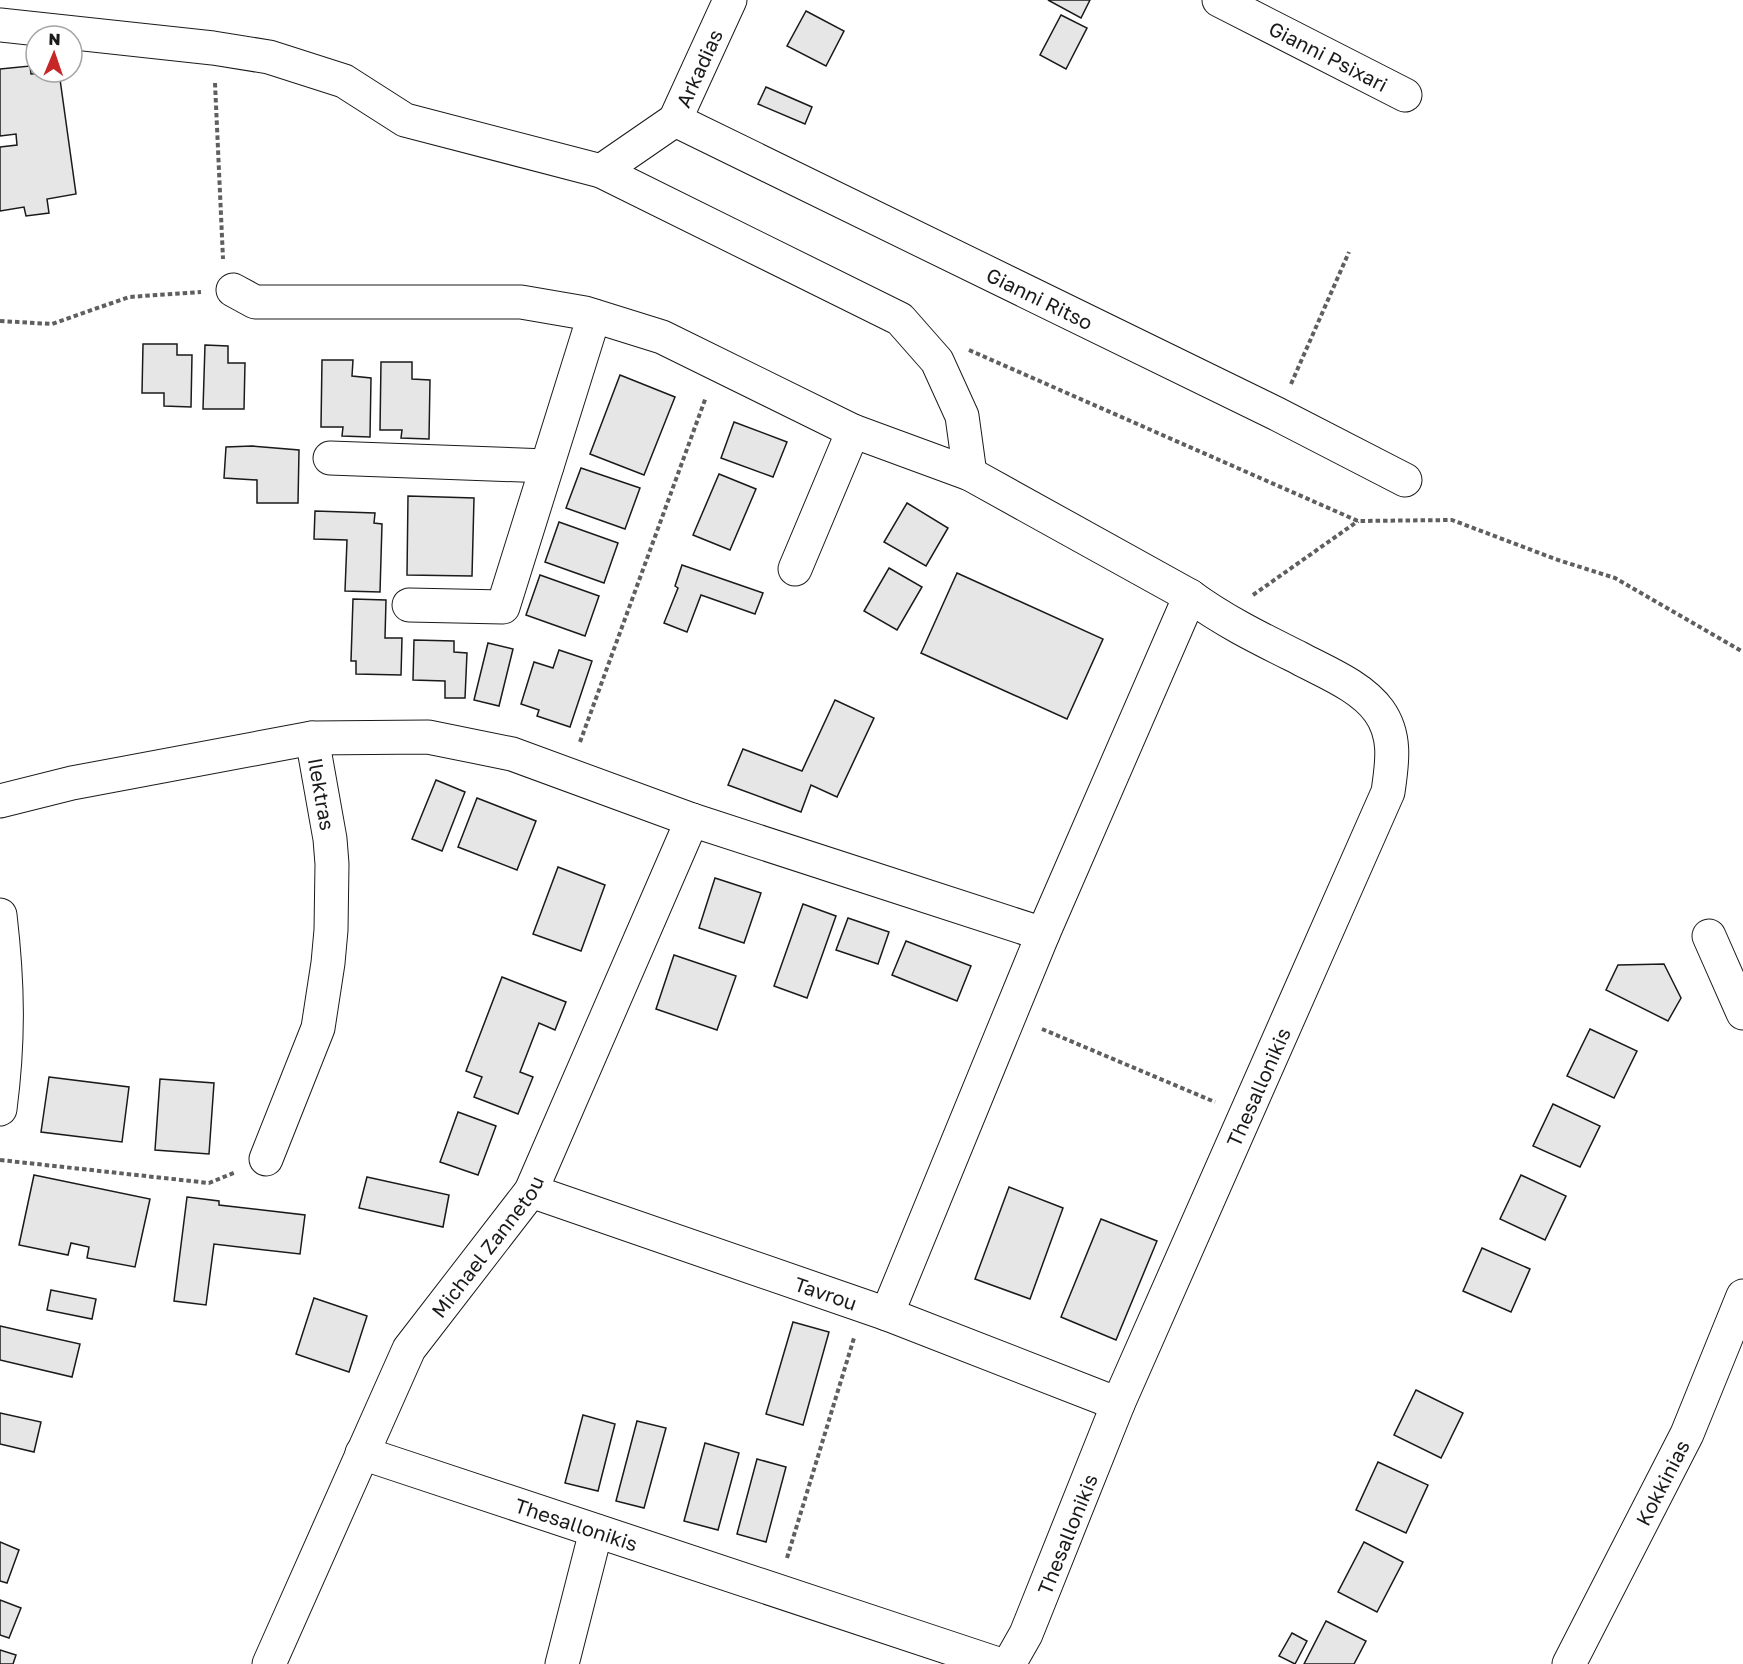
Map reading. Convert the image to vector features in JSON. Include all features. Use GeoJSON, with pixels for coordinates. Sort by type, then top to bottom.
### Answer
{"type":"FeatureCollection","features":[{"type":"Feature","properties":{"kind":"street","name":"Arkadias"},"geometry":{"type":"LineString","coordinates":[[602,171],[675,120],[730,0]]}},
{"type":"Feature","properties":{"kind":"street","name":"Gianni Psixari"},"geometry":{"type":"LineString","coordinates":[[1219,0],[1405,95]]}},
{"type":"Feature","properties":{"kind":"street"},"geometry":{"type":"LineString","coordinates":[[0,25],[213,48],[269,57],[344,81],[405,120],[602,171],[900,319],[937,361],[954,398],[962,416],[970,474]]}},
{"type":"Feature","properties":{"kind":"street","name":"Gianni Ritso"},"geometry":{"type":"LineString","coordinates":[[675,120],[1277,414],[1405,480]]}},
{"type":"Feature","properties":{"kind":"street","name":"Thesallonikis"},"geometry":{"type":"LineString","coordinates":[[233,290],[255,302],[520,302],[594,316],[662,337],[853,431],[970,474],[1190,596],[1220,617],[1353,687],[1379,711],[1389,733],[1394,754],[1388,792],[1118,1404],[1026,1634],[1009,1664]]}},
{"type":"Feature","properties":{"kind":"street"},"geometry":{"type":"LineString","coordinates":[[409,605],[503,607],[594,316]]}},
{"type":"Feature","properties":{"kind":"street"},"geometry":{"type":"LineString","coordinates":[[795,569],[853,431]]}},
{"type":"Feature","properties":{"kind":"street"},"geometry":{"type":"LineString","coordinates":[[330,458],[547,466]]}},
{"type":"Feature","properties":{"kind":"street"},"geometry":{"type":"LineString","coordinates":[[875,1310],[1010,1015],[1190,596]]}},
{"type":"Feature","properties":{"kind":"street"},"geometry":{"type":"LineString","coordinates":[[312,738],[428,737],[512,754],[692,820],[1043,934]]}},
{"type":"Feature","properties":{"kind":"street","name":"Ilektras"},"geometry":{"type":"LineString","coordinates":[[0,801],[62,785],[312,738],[330,839],[332,864],[328,963],[318,1028],[266,1159]]}},
{"type":"Feature","properties":{"kind":"street","name":"Michael Zannetou"},"geometry":{"type":"LineString","coordinates":[[269,1664],[409,1349],[531,1191],[692,820]]}},
{"type":"Feature","properties":{"kind":"street"},"geometry":{"type":"LineString","coordinates":[[0,915],[6,966],[0,1109]]}},
{"type":"Feature","properties":{"kind":"street"},"geometry":{"type":"LineString","coordinates":[[1709,936],[1743,1013]]}},
{"type":"Feature","properties":{"kind":"street","name":"Tavrou"},"geometry":{"type":"LineString","coordinates":[[531,1191],[875,1310],[1118,1404]]}},
{"type":"Feature","properties":{"kind":"street","name":"Kokkinias"},"geometry":{"type":"LineString","coordinates":[[1569,1664],[1687,1434],[1743,1296]]}},
{"type":"Feature","properties":{"kind":"street","name":"Thesallonikis"},"geometry":{"type":"LineString","coordinates":[[362,1453],[998,1664]]}},
{"type":"Feature","properties":{"kind":"street"},"geometry":{"type":"LineString","coordinates":[[562,1664],[596,1531]]}},
{"type":"Feature","properties":{"kind":"path"},"geometry":{"type":"LineString","coordinates":[[0,321],[52,324],[129,297],[233,290],[223,270],[213,48]]}},
{"type":"Feature","properties":{"kind":"path"},"geometry":{"type":"LineString","coordinates":[[1277,414],[1349,252]]}},
{"type":"Feature","properties":{"kind":"path"},"geometry":{"type":"LineString","coordinates":[[965,348],[1358,521],[1452,520],[1558,560],[1615,578],[1743,652]]}},
{"type":"Feature","properties":{"kind":"path"},"geometry":{"type":"LineString","coordinates":[[568,774],[718,365]]}},
{"type":"Feature","properties":{"kind":"path"},"geometry":{"type":"LineString","coordinates":[[1220,617],[1358,521]]}},
{"type":"Feature","properties":{"kind":"path"},"geometry":{"type":"LineString","coordinates":[[1010,1015],[1246,1115]]}},
{"type":"Feature","properties":{"kind":"path"},"geometry":{"type":"LineString","coordinates":[[0,1160],[208,1184],[266,1159]]}},
{"type":"Feature","properties":{"kind":"path"},"geometry":{"type":"LineString","coordinates":[[777,1591],[875,1310]]}},
{"type":"Feature","properties":{"kind":"building"},"geometry":{"type":"Polygon","coordinates":[[[1048,0],[1090,0],[1081,18],[1048,0]]]}},
{"type":"Feature","properties":{"kind":"building"},"geometry":{"type":"Polygon","coordinates":[[[806,11],[844,31],[826,66],[787,46],[806,11]]]}},
{"type":"Feature","properties":{"kind":"building"},"geometry":{"type":"Polygon","coordinates":[[[1061,15],[1087,28],[1066,69],[1040,55],[1061,15]]]}},
{"type":"Feature","properties":{"kind":"building"},"geometry":{"type":"Polygon","coordinates":[[[24,67],[24,84],[61,84],[76,194],[47,199],[49,213],[26,216],[24,207],[0,211],[0,147],[17,145],[16,134],[0,136],[0,69],[24,67]]]}},
{"type":"Feature","properties":{"kind":"building"},"geometry":{"type":"Polygon","coordinates":[[[766,87],[812,107],[805,124],[758,104],[766,87]]]}},
{"type":"Feature","properties":{"kind":"building"},"geometry":{"type":"Polygon","coordinates":[[[143,344],[177,344],[177,355],[192,355],[191,407],[164,406],[164,393],[142,393],[143,344]]]}},
{"type":"Feature","properties":{"kind":"building"},"geometry":{"type":"Polygon","coordinates":[[[205,345],[228,346],[228,363],[245,363],[244,409],[203,409],[205,345]]]}},
{"type":"Feature","properties":{"kind":"building"},"geometry":{"type":"Polygon","coordinates":[[[322,360],[353,360],[352,376],[371,378],[370,437],[342,436],[343,427],[321,427],[322,360]]]}},
{"type":"Feature","properties":{"kind":"building"},"geometry":{"type":"Polygon","coordinates":[[[381,362],[412,362],[412,379],[430,380],[429,439],[401,438],[402,430],[380,430],[381,362]]]}},
{"type":"Feature","properties":{"kind":"building"},"geometry":{"type":"Polygon","coordinates":[[[620,375],[675,397],[644,475],[590,454],[620,375]]]}},
{"type":"Feature","properties":{"kind":"building"},"geometry":{"type":"Polygon","coordinates":[[[734,422],[787,442],[773,477],[721,458],[734,422]]]}},
{"type":"Feature","properties":{"kind":"building"},"geometry":{"type":"Polygon","coordinates":[[[252,446],[299,450],[298,503],[257,503],[257,480],[224,478],[226,447],[252,446]]]}},
{"type":"Feature","properties":{"kind":"building"},"geometry":{"type":"Polygon","coordinates":[[[581,468],[640,488],[625,529],[566,508],[581,468]]]}},
{"type":"Feature","properties":{"kind":"building"},"geometry":{"type":"Polygon","coordinates":[[[719,474],[756,489],[730,550],[693,535],[719,474]]]}},
{"type":"Feature","properties":{"kind":"building"},"geometry":{"type":"Polygon","coordinates":[[[408,496],[474,498],[472,576],[407,575],[408,496]]]}},
{"type":"Feature","properties":{"kind":"building"},"geometry":{"type":"Polygon","coordinates":[[[907,503],[948,528],[926,566],[884,542],[907,503]]]}},
{"type":"Feature","properties":{"kind":"building"},"geometry":{"type":"Polygon","coordinates":[[[315,511],[375,513],[374,523],[382,524],[380,592],[345,591],[347,540],[314,539],[315,511]]]}},
{"type":"Feature","properties":{"kind":"building"},"geometry":{"type":"Polygon","coordinates":[[[559,522],[618,543],[604,583],[545,562],[559,522]]]}},
{"type":"Feature","properties":{"kind":"building"},"geometry":{"type":"Polygon","coordinates":[[[682,565],[763,593],[755,614],[701,595],[687,632],[664,623],[678,588],[675,586],[682,565]]]}},
{"type":"Feature","properties":{"kind":"building"},"geometry":{"type":"Polygon","coordinates":[[[889,568],[922,587],[897,630],[864,611],[889,568]]]}},
{"type":"Feature","properties":{"kind":"building"},"geometry":{"type":"Polygon","coordinates":[[[957,573],[1103,639],[1067,719],[921,653],[957,573]]]}},
{"type":"Feature","properties":{"kind":"building"},"geometry":{"type":"Polygon","coordinates":[[[540,575],[599,596],[585,636],[526,615],[540,575]]]}},
{"type":"Feature","properties":{"kind":"building"},"geometry":{"type":"Polygon","coordinates":[[[353,599],[386,600],[385,638],[402,638],[401,675],[356,674],[356,661],[351,661],[353,599]]]}},
{"type":"Feature","properties":{"kind":"building"},"geometry":{"type":"Polygon","coordinates":[[[414,640],[454,641],[454,652],[467,653],[465,698],[445,698],[445,681],[413,680],[414,640]]]}},
{"type":"Feature","properties":{"kind":"building"},"geometry":{"type":"Polygon","coordinates":[[[488,643],[513,649],[499,706],[474,700],[488,643]]]}},
{"type":"Feature","properties":{"kind":"building"},"geometry":{"type":"Polygon","coordinates":[[[559,650],[592,661],[570,727],[537,716],[539,710],[521,704],[534,662],[553,668],[559,650]]]}},
{"type":"Feature","properties":{"kind":"building"},"geometry":{"type":"Polygon","coordinates":[[[835,700],[874,718],[837,797],[811,785],[801,812],[728,785],[743,749],[802,771],[835,700]]]}},
{"type":"Feature","properties":{"kind":"building"},"geometry":{"type":"Polygon","coordinates":[[[436,780],[465,792],[442,851],[412,839],[436,780]]]}},
{"type":"Feature","properties":{"kind":"building"},"geometry":{"type":"Polygon","coordinates":[[[477,798],[536,821],[517,870],[458,847],[477,798]]]}},
{"type":"Feature","properties":{"kind":"building"},"geometry":{"type":"Polygon","coordinates":[[[558,867],[605,885],[581,951],[533,934],[558,867]]]}},
{"type":"Feature","properties":{"kind":"building"},"geometry":{"type":"Polygon","coordinates":[[[715,878],[761,893],[744,943],[699,928],[715,878]]]}},
{"type":"Feature","properties":{"kind":"building"},"geometry":{"type":"Polygon","coordinates":[[[803,904],[836,916],[807,998],[774,986],[803,904]]]}},
{"type":"Feature","properties":{"kind":"building"},"geometry":{"type":"Polygon","coordinates":[[[848,918],[889,932],[878,964],[836,950],[848,918]]]}},
{"type":"Feature","properties":{"kind":"building"},"geometry":{"type":"Polygon","coordinates":[[[906,941],[971,966],[957,1001],[892,975],[906,941]]]}},
{"type":"Feature","properties":{"kind":"building"},"geometry":{"type":"Polygon","coordinates":[[[674,955],[736,976],[717,1030],[656,1009],[674,955]]]}},
{"type":"Feature","properties":{"kind":"building"},"geometry":{"type":"Polygon","coordinates":[[[1664,964],[1681,998],[1668,1021],[1606,990],[1618,965],[1664,964]]]}},
{"type":"Feature","properties":{"kind":"building"},"geometry":{"type":"Polygon","coordinates":[[[502,977],[566,1002],[555,1030],[539,1023],[520,1072],[533,1077],[518,1114],[474,1097],[482,1077],[466,1071],[502,977]]]}},
{"type":"Feature","properties":{"kind":"building"},"geometry":{"type":"Polygon","coordinates":[[[1590,1029],[1637,1051],[1614,1098],[1567,1076],[1590,1029]]]}},
{"type":"Feature","properties":{"kind":"building"},"geometry":{"type":"Polygon","coordinates":[[[49,1077],[129,1087],[122,1142],[41,1132],[49,1077]]]}},
{"type":"Feature","properties":{"kind":"building"},"geometry":{"type":"Polygon","coordinates":[[[160,1079],[214,1083],[209,1154],[155,1150],[160,1079]]]}},
{"type":"Feature","properties":{"kind":"building"},"geometry":{"type":"Polygon","coordinates":[[[1553,1104],[1600,1126],[1580,1167],[1533,1146],[1553,1104]]]}},
{"type":"Feature","properties":{"kind":"building"},"geometry":{"type":"Polygon","coordinates":[[[458,1112],[496,1126],[478,1175],[440,1162],[458,1112]]]}},
{"type":"Feature","properties":{"kind":"building"},"geometry":{"type":"Polygon","coordinates":[[[34,1175],[150,1199],[135,1267],[87,1258],[89,1247],[71,1243],[68,1255],[19,1245],[34,1175]]]}},
{"type":"Feature","properties":{"kind":"building"},"geometry":{"type":"Polygon","coordinates":[[[1521,1175],[1566,1196],[1545,1240],[1500,1219],[1521,1175]]]}},
{"type":"Feature","properties":{"kind":"building"},"geometry":{"type":"Polygon","coordinates":[[[367,1177],[449,1195],[443,1227],[359,1208],[367,1177]]]}},
{"type":"Feature","properties":{"kind":"building"},"geometry":{"type":"Polygon","coordinates":[[[1009,1187],[1063,1208],[1030,1299],[975,1279],[1009,1187]]]}},
{"type":"Feature","properties":{"kind":"building"},"geometry":{"type":"Polygon","coordinates":[[[187,1197],[219,1201],[219,1205],[305,1215],[300,1254],[214,1244],[206,1305],[174,1301],[187,1197]]]}},
{"type":"Feature","properties":{"kind":"building"},"geometry":{"type":"Polygon","coordinates":[[[1101,1219],[1157,1241],[1116,1340],[1061,1317],[1101,1219]]]}},
{"type":"Feature","properties":{"kind":"building"},"geometry":{"type":"Polygon","coordinates":[[[1482,1248],[1530,1269],[1511,1312],[1463,1291],[1482,1248]]]}},
{"type":"Feature","properties":{"kind":"building"},"geometry":{"type":"Polygon","coordinates":[[[51,1290],[96,1299],[92,1319],[47,1310],[51,1290]]]}},
{"type":"Feature","properties":{"kind":"building"},"geometry":{"type":"Polygon","coordinates":[[[314,1298],[367,1316],[349,1372],[296,1354],[314,1298]]]}},
{"type":"Feature","properties":{"kind":"building"},"geometry":{"type":"Polygon","coordinates":[[[793,1322],[829,1332],[803,1425],[766,1414],[793,1322]]]}},
{"type":"Feature","properties":{"kind":"building"},"geometry":{"type":"Polygon","coordinates":[[[0,1326],[80,1344],[72,1377],[0,1360],[0,1326]]]}},
{"type":"Feature","properties":{"kind":"building"},"geometry":{"type":"Polygon","coordinates":[[[1416,1390],[1463,1413],[1441,1458],[1394,1435],[1416,1390]]]}},
{"type":"Feature","properties":{"kind":"building"},"geometry":{"type":"Polygon","coordinates":[[[0,1413],[41,1422],[34,1452],[0,1444],[0,1413]]]}},
{"type":"Feature","properties":{"kind":"building"},"geometry":{"type":"Polygon","coordinates":[[[583,1415],[615,1424],[598,1491],[565,1483],[583,1415]]]}},
{"type":"Feature","properties":{"kind":"building"},"geometry":{"type":"Polygon","coordinates":[[[637,1421],[666,1428],[644,1508],[616,1501],[637,1421]]]}},
{"type":"Feature","properties":{"kind":"building"},"geometry":{"type":"Polygon","coordinates":[[[705,1443],[739,1453],[718,1530],[684,1521],[705,1443]]]}},
{"type":"Feature","properties":{"kind":"building"},"geometry":{"type":"Polygon","coordinates":[[[757,1459],[786,1467],[766,1542],[737,1534],[757,1459]]]}},
{"type":"Feature","properties":{"kind":"building"},"geometry":{"type":"Polygon","coordinates":[[[1378,1462],[1428,1485],[1406,1533],[1356,1510],[1378,1462]]]}},
{"type":"Feature","properties":{"kind":"building"},"geometry":{"type":"Polygon","coordinates":[[[0,1542],[19,1550],[7,1583],[0,1581],[0,1542]]]}},
{"type":"Feature","properties":{"kind":"building"},"geometry":{"type":"Polygon","coordinates":[[[1364,1542],[1403,1562],[1377,1612],[1338,1592],[1364,1542]]]}},
{"type":"Feature","properties":{"kind":"building"},"geometry":{"type":"Polygon","coordinates":[[[0,1600],[21,1608],[9,1638],[0,1635],[0,1600]]]}},
{"type":"Feature","properties":{"kind":"building"},"geometry":{"type":"Polygon","coordinates":[[[1326,1621],[1366,1641],[1354,1664],[1304,1664],[1326,1621]]]}},
{"type":"Feature","properties":{"kind":"building"},"geometry":{"type":"Polygon","coordinates":[[[1292,1633],[1307,1641],[1295,1664],[1279,1656],[1292,1633]]]}},
{"type":"Feature","properties":{"kind":"building"},"geometry":{"type":"Polygon","coordinates":[[[0,1650],[16,1655],[13,1664],[0,1664],[0,1650]]]}}]}
